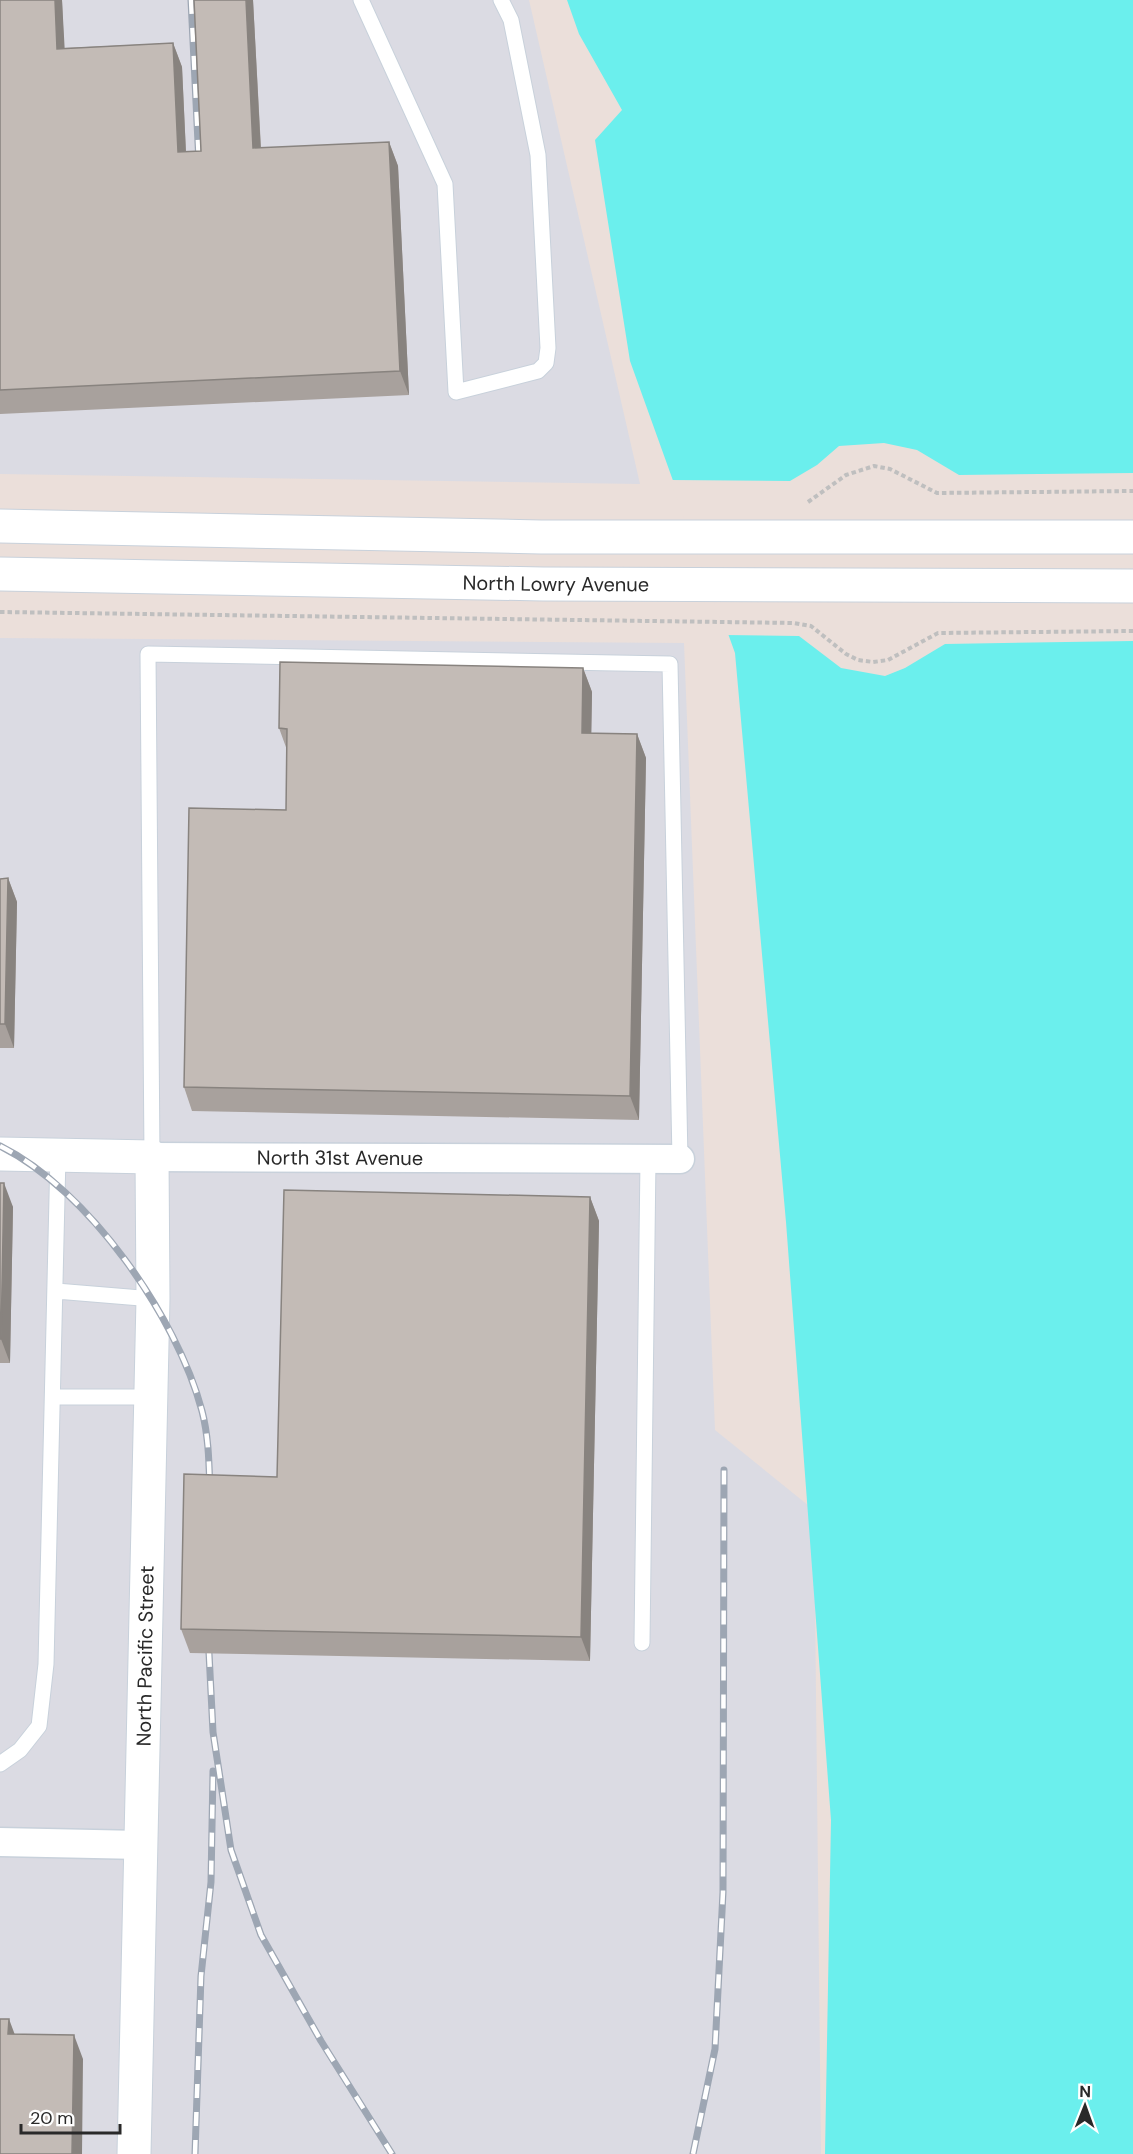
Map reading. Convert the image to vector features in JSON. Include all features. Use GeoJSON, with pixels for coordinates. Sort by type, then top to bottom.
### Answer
{"type":"FeatureCollection","features":[{"type":"Feature","properties":{"kind":"main road"},"geometry":{"type":"LineString","coordinates":[[0,526],[541,537],[1133,537]]}},
{"type":"Feature","properties":{"kind":"main road","name":"North Lowry Avenue"},"geometry":{"type":"LineString","coordinates":[[0,574],[543,584],[1123,586]]}},
{"type":"Feature","properties":{"kind":"main road","name":"North 31st Avenue"},"geometry":{"type":"LineString","coordinates":[[0,1154],[152,1157]]}},
{"type":"Feature","properties":{"kind":"main road","name":"North Pacific Street"},"geometry":{"type":"LineString","coordinates":[[134,2154],[153,1299],[152,1157]]}},
{"type":"Feature","properties":{"kind":"street","name":"North 31st Avenue"},"geometry":{"type":"LineString","coordinates":[[152,1157],[680,1159]]}},
{"type":"Feature","properties":{"kind":"street"},"geometry":{"type":"LineString","coordinates":[[0,1842],[141,1845]]}},
{"type":"Feature","properties":{"kind":"lane"},"geometry":{"type":"LineString","coordinates":[[361,0],[445,184],[456,392],[538,370],[546,363],[548,348],[538,155],[511,20],[501,0]]}},
{"type":"Feature","properties":{"kind":"lane"},"geometry":{"type":"LineString","coordinates":[[152,1157],[148,654],[670,664],[680,1159]]}},
{"type":"Feature","properties":{"kind":"lane"},"geometry":{"type":"LineString","coordinates":[[0,1764],[20,1750],[39,1726],[46,1664],[58,1155]]}},
{"type":"Feature","properties":{"kind":"lane"},"geometry":{"type":"LineString","coordinates":[[642,1643],[648,1159]]}},
{"type":"Feature","properties":{"kind":"lane"},"geometry":{"type":"LineString","coordinates":[[56,1291],[153,1299]]}},
{"type":"Feature","properties":{"kind":"lane"},"geometry":{"type":"LineString","coordinates":[[53,1397],[151,1397]]}},
{"type":"Feature","properties":{"kind":"path"},"geometry":{"type":"LineString","coordinates":[[802,504],[819,496],[846,475],[874,466],[891,469],[937,493],[1133,491]]}},
{"type":"Feature","properties":{"kind":"path"},"geometry":{"type":"LineString","coordinates":[[0,612],[794,623],[811,626],[846,654],[858,660],[873,662],[888,660],[938,633],[1133,631]]}},
{"type":"Feature","properties":{"kind":"shaded area"},"geometry":{"type":"Polygon","coordinates":[[[0,0],[529,0],[640,484],[0,474],[0,0]]]}},
{"type":"Feature","properties":{"kind":"shaded area"},"geometry":{"type":"Polygon","coordinates":[[[0,638],[684,643],[715,1430],[814,1510],[821,2154],[0,2154],[0,638]]]}},
{"type":"Feature","properties":{"kind":"water"},"geometry":{"type":"Polygon","coordinates":[[[567,0],[1133,0],[1133,2154],[825,2154],[831,1820],[786,1222],[735,653],[630,361],[595,140],[622,110],[579,34],[567,0]]]}},
{"type":"Feature","properties":{"kind":"pier"},"geometry":{"type":"Polygon","coordinates":[[[884,443],[917,450],[959,475],[1133,473],[1133,641],[945,644],[905,668],[885,676],[841,668],[799,636],[726,635],[670,480],[790,481],[817,465],[839,446],[884,443]]]}},
{"type":"Feature","properties":{"kind":"building"},"geometry":{"type":"Polygon","coordinates":[[[0,0],[55,0],[57,49],[173,43],[178,152],[201,151],[194,0],[246,0],[253,148],[389,142],[400,371],[0,390],[0,0]]]}},
{"type":"Feature","properties":{"kind":"building"},"geometry":{"type":"Polygon","coordinates":[[[280,662],[583,668],[582,733],[637,734],[630,1096],[184,1087],[189,808],[286,810],[287,729],[279,728],[280,662]]]}},
{"type":"Feature","properties":{"kind":"building"},"geometry":{"type":"Polygon","coordinates":[[[8,878],[5,1024],[0,1024],[0,879],[8,878]]]}},
{"type":"Feature","properties":{"kind":"building"},"geometry":{"type":"Polygon","coordinates":[[[0,1183],[4,1183],[1,1339],[0,1339],[0,1183]]]}},
{"type":"Feature","properties":{"kind":"building"},"geometry":{"type":"Polygon","coordinates":[[[284,1190],[590,1197],[581,1637],[181,1629],[184,1474],[277,1477],[284,1190]]]}},
{"type":"Feature","properties":{"kind":"building"},"geometry":{"type":"Polygon","coordinates":[[[0,2019],[9,2019],[8,2034],[74,2035],[72,2154],[0,2154],[0,2019]]]}},
{"type":"Feature","properties":{"kind":"railway"},"geometry":{"type":"LineString","coordinates":[[191,0],[199,163]]}},
{"type":"Feature","properties":{"kind":"railway"},"geometry":{"type":"LineString","coordinates":[[0,1146],[33,1166],[66,1193],[96,1224],[151,1297],[190,1374],[202,1411],[207,1441],[210,1493]]}},
{"type":"Feature","properties":{"kind":"railway"},"geometry":{"type":"LineString","coordinates":[[693,2154],[715,2049],[723,1892],[724,1470]]}},
{"type":"Feature","properties":{"kind":"railway"},"geometry":{"type":"LineString","coordinates":[[209,1653],[213,1732],[231,1850],[261,1935],[321,2041],[392,2154]]}},
{"type":"Feature","properties":{"kind":"railway"},"geometry":{"type":"LineString","coordinates":[[195,2154],[201,1976],[211,1882],[213,1771]]}}]}
